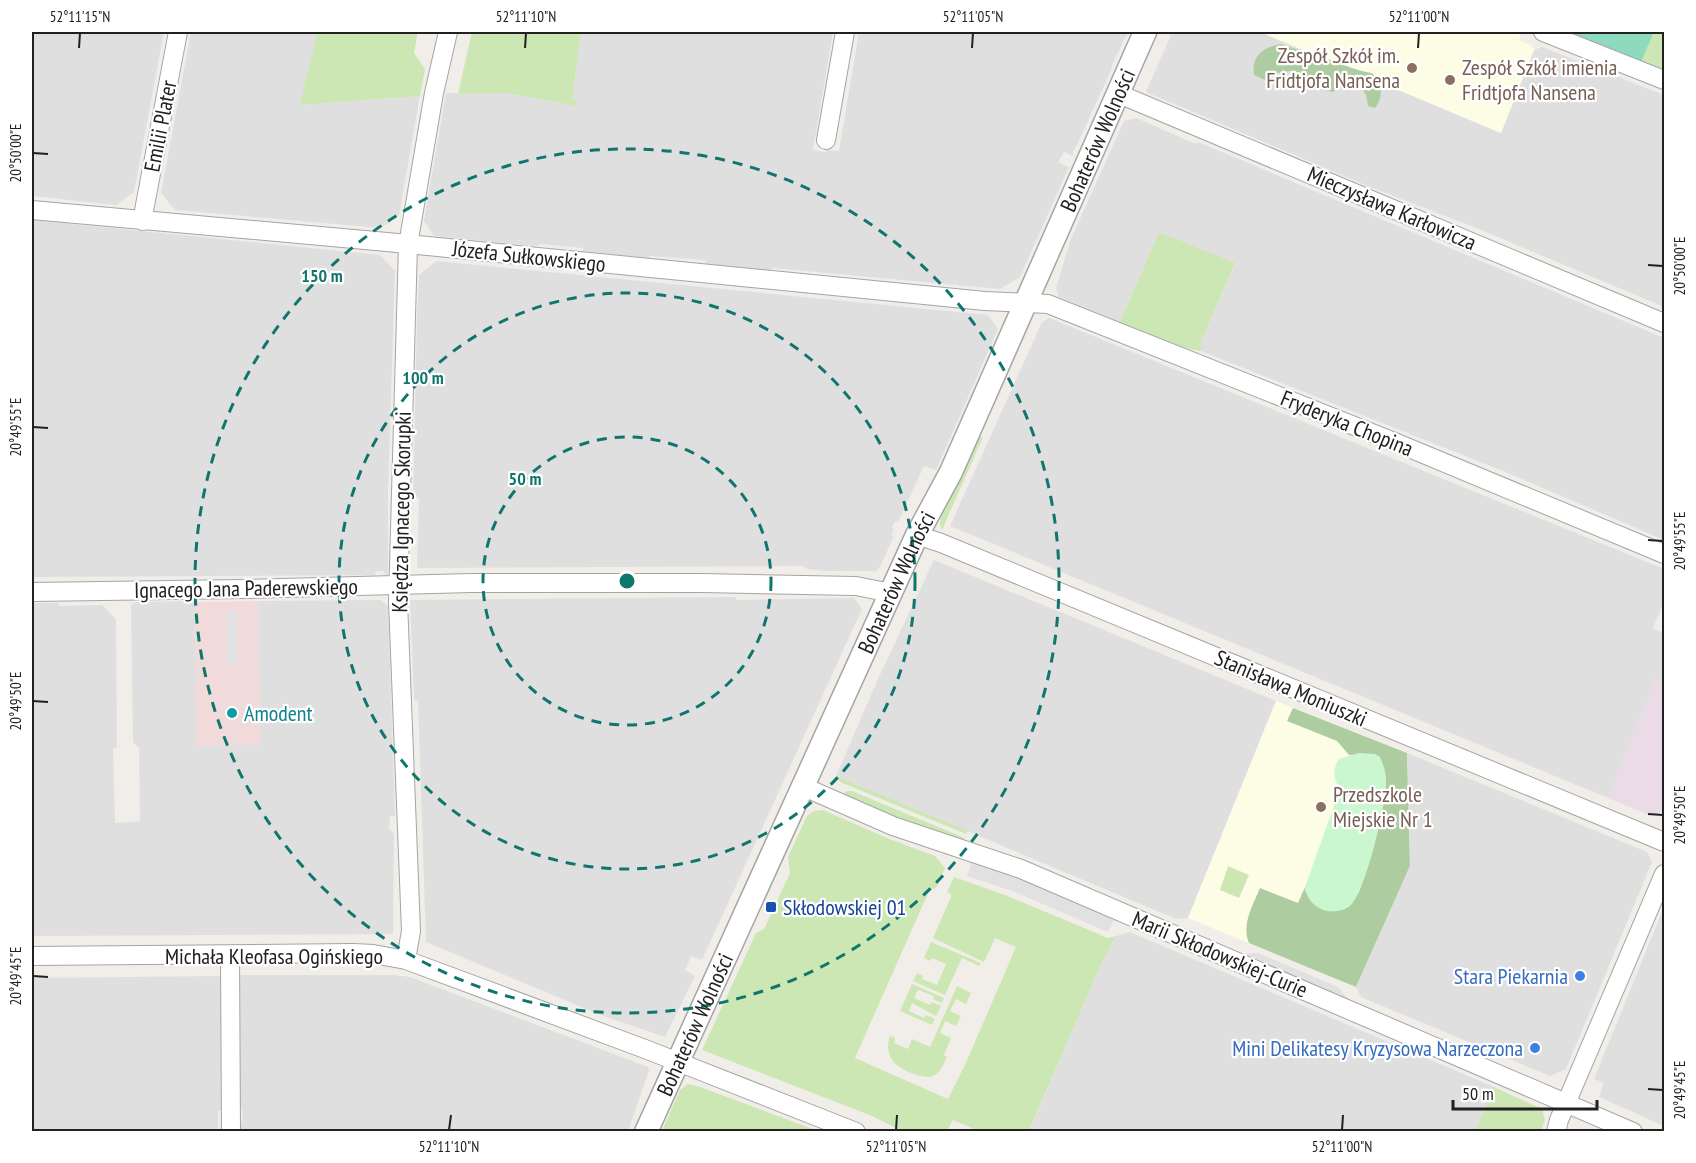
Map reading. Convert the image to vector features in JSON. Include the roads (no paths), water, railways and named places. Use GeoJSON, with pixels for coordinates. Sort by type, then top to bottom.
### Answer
{"type":"FeatureCollection","features":[{"type":"Feature","properties":{"kind":"street","name":"Emilii Plater"},"geometry":{"type":"LineString","coordinates":[[142,221],[178,32]]}},
{"type":"Feature","properties":{"kind":"street","name":"Księdza Ignacego Skorupki"},"geometry":{"type":"LineString","coordinates":[[406,960],[411,931],[399,585],[408,244],[434,93],[448,32]]}},
{"type":"Feature","properties":{"kind":"street"},"geometry":{"type":"LineString","coordinates":[[826,140],[845,32]]}},
{"type":"Feature","properties":{"kind":"street","name":"Bohaterów Wolności"},"geometry":{"type":"LineString","coordinates":[[646,1131],[917,536],[951,472],[1145,32]]}},
{"type":"Feature","properties":{"kind":"street"},"geometry":{"type":"LineString","coordinates":[[1543,32],[1665,80]]}},
{"type":"Feature","properties":{"kind":"street","name":"Mieczysława Karłowicza"},"geometry":{"type":"LineString","coordinates":[[1119,94],[1665,323]]}},
{"type":"Feature","properties":{"kind":"street","name":"Józefa Sułkowskiego"},"geometry":{"type":"LineString","coordinates":[[32,210],[408,244],[973,300],[1027,303]]}},
{"type":"Feature","properties":{"kind":"street","name":"Fryderyka Chopina"},"geometry":{"type":"LineString","coordinates":[[1027,303],[1048,304],[1386,439],[1665,554]]}},
{"type":"Feature","properties":{"kind":"street","name":"Stanisława Moniuszki"},"geometry":{"type":"LineString","coordinates":[[917,536],[941,543],[1665,842]]}},
{"type":"Feature","properties":{"kind":"street","name":"Ignacego Jana Paderewskiego"},"geometry":{"type":"LineString","coordinates":[[32,592],[399,585],[734,583],[856,586],[891,594]]}},
{"type":"Feature","properties":{"kind":"street","name":"Marii Skłodowskiej-Curie"},"geometry":{"type":"LineString","coordinates":[[804,786],[893,826],[1021,869],[1633,1131]]}},
{"type":"Feature","properties":{"kind":"street"},"geometry":{"type":"LineString","coordinates":[[1556,1131],[1665,874]]}},
{"type":"Feature","properties":{"kind":"street","name":"Michała Kleofasa Ogińskiego"},"geometry":{"type":"LineString","coordinates":[[32,956],[363,953],[406,960],[856,1131]]}},
{"type":"Feature","properties":{"kind":"street"},"geometry":{"type":"LineString","coordinates":[[230,955],[231,1131]]}},
{"type":"Feature","properties":{"kind":"place","name":"Zespół Szkół im. Fridtjofa Nansena"},"geometry":{"type":"Point","coordinates":[1412,68]}},
{"type":"Feature","properties":{"kind":"place","name":"Zespół Szkół imienia Fridtjofa Nansena"},"geometry":{"type":"Point","coordinates":[1450,80]}},
{"type":"Feature","properties":{"kind":"place","name":"Amodent"},"geometry":{"type":"Point","coordinates":[232,713]}},
{"type":"Feature","properties":{"kind":"place","name":"Przedszkole Miejskie Nr 1"},"geometry":{"type":"Point","coordinates":[1321,807]}},
{"type":"Feature","properties":{"kind":"place","name":"Skłodowskiej 01"},"geometry":{"type":"Point","coordinates":[771,907]}},
{"type":"Feature","properties":{"kind":"place","name":"Stara Piekarnia"},"geometry":{"type":"Point","coordinates":[1580,976]}},
{"type":"Feature","properties":{"kind":"place","name":"Mini Delikatesy Kryzysowa Narzeczona"},"geometry":{"type":"Point","coordinates":[1535,1048]}}]}
